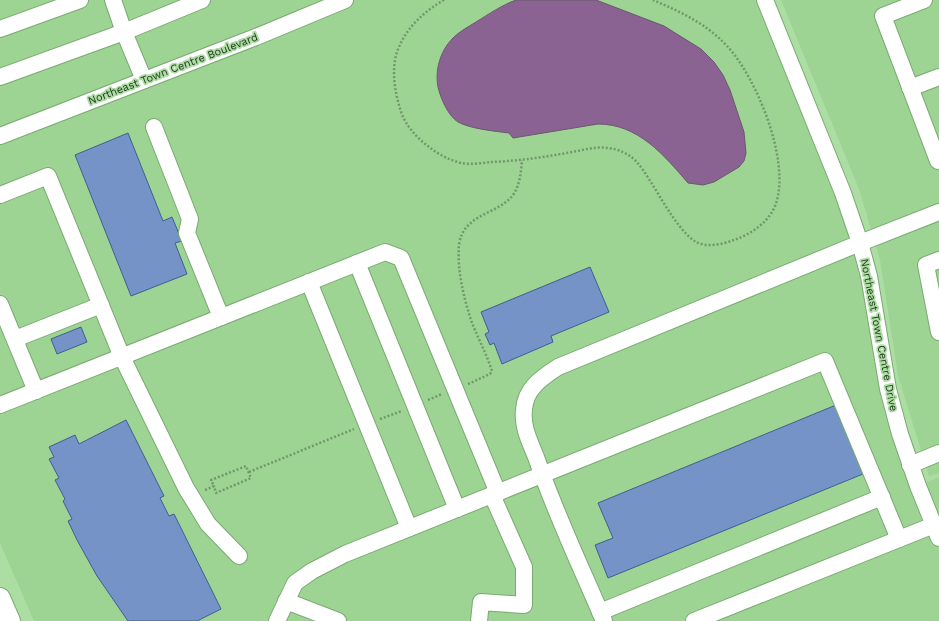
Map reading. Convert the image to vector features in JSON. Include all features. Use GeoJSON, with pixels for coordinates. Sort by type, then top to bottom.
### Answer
{"type":"FeatureCollection","features":[{"type":"Feature","properties":{"kind":"main road"},"geometry":{"type":"LineString","coordinates":[[0,598],[10,621]]}},
{"type":"Feature","properties":{"kind":"street"},"geometry":{"type":"LineString","coordinates":[[0,29],[80,0]]}},
{"type":"Feature","properties":{"kind":"street"},"geometry":{"type":"LineString","coordinates":[[113,0],[124,32],[144,80]]}},
{"type":"Feature","properties":{"kind":"street"},"geometry":{"type":"LineString","coordinates":[[0,77],[124,32],[202,0]]}},
{"type":"Feature","properties":{"kind":"street","name":"Northeast Town Centre Drive"},"geometry":{"type":"LineString","coordinates":[[765,0],[843,193],[860,243],[869,276],[888,389],[910,465],[936,531]]}},
{"type":"Feature","properties":{"kind":"street"},"geometry":{"type":"LineString","coordinates":[[924,0],[883,16],[938,161],[939,160]]}},
{"type":"Feature","properties":{"kind":"street","name":"Northeast Town Centre Boulevard"},"geometry":{"type":"LineString","coordinates":[[0,136],[256,37],[342,1]]}},
{"type":"Feature","properties":{"kind":"street"},"geometry":{"type":"LineString","coordinates":[[910,88],[939,77]]}},
{"type":"Feature","properties":{"kind":"street"},"geometry":{"type":"LineString","coordinates":[[154,127],[190,219],[187,232],[222,317]]}},
{"type":"Feature","properties":{"kind":"street"},"geometry":{"type":"LineString","coordinates":[[0,195],[48,176],[122,357],[186,488],[208,524],[239,556]]}},
{"type":"Feature","properties":{"kind":"street"},"geometry":{"type":"LineString","coordinates":[[882,497],[602,616],[542,475],[524,425],[526,398],[532,388],[545,375],[558,367],[939,212]]}},
{"type":"Feature","properties":{"kind":"street"},"geometry":{"type":"LineString","coordinates":[[0,405],[385,252],[401,258],[524,567],[524,605],[481,602],[479,621]]}},
{"type":"Feature","properties":{"kind":"street"},"geometry":{"type":"LineString","coordinates":[[939,260],[926,265],[939,332]]}},
{"type":"Feature","properties":{"kind":"street"},"geometry":{"type":"LineString","coordinates":[[357,264],[457,509]]}},
{"type":"Feature","properties":{"kind":"street"},"geometry":{"type":"LineString","coordinates":[[309,282],[409,528]]}},
{"type":"Feature","properties":{"kind":"street"},"geometry":{"type":"LineString","coordinates":[[0,304],[36,391]]}},
{"type":"Feature","properties":{"kind":"street"},"geometry":{"type":"LineString","coordinates":[[15,339],[101,305]]}},
{"type":"Feature","properties":{"kind":"street"},"geometry":{"type":"LineString","coordinates":[[277,621],[295,583],[312,571],[345,554],[825,360],[899,539]]}},
{"type":"Feature","properties":{"kind":"street"},"geometry":{"type":"LineString","coordinates":[[910,465],[939,453]]}},
{"type":"Feature","properties":{"kind":"street"},"geometry":{"type":"LineString","coordinates":[[694,621],[899,539],[936,531]]}},
{"type":"Feature","properties":{"kind":"street"},"geometry":{"type":"LineString","coordinates":[[286,601],[338,621]]}},
{"type":"Feature","properties":{"kind":"path"},"geometry":{"type":"LineString","coordinates":[[444,0],[425,13],[408,28],[396,54],[394,63],[394,79],[405,120],[412,131],[424,144],[439,154],[453,161],[462,163],[522,160],[602,147],[624,152],[637,162],[644,171],[685,233],[698,243],[705,245],[720,244],[737,239],[750,233],[764,222],[777,200],[779,189],[779,166],[774,140],[766,116],[752,84],[733,53],[715,34],[692,18],[653,0]]}},
{"type":"Feature","properties":{"kind":"path"},"geometry":{"type":"LineString","coordinates":[[466,385],[490,374],[492,371],[467,308],[462,286],[459,245],[461,238],[474,220],[508,200],[513,195],[519,181],[522,160]]}},
{"type":"Feature","properties":{"kind":"path"},"geometry":{"type":"LineString","coordinates":[[423,402],[443,394]]}},
{"type":"Feature","properties":{"kind":"path"},"geometry":{"type":"LineString","coordinates":[[376,421],[408,408]]}},
{"type":"Feature","properties":{"kind":"path"},"geometry":{"type":"LineString","coordinates":[[249,472],[355,429]]}},
{"type":"Feature","properties":{"kind":"path"},"geometry":{"type":"LineString","coordinates":[[246,466],[249,472],[251,478],[216,493],[211,480],[246,466]]}},
{"type":"Feature","properties":{"kind":"path"},"geometry":{"type":"LineString","coordinates":[[201,492],[214,486]]}},
{"type":"Feature","properties":{"kind":"shaded area"},"geometry":{"type":"Polygon","coordinates":[[[0,0],[764,0],[860,243],[918,486],[939,477],[939,621],[34,621],[0,543],[0,0]]]}},
{"type":"Feature","properties":{"kind":"shaded area"},"geometry":{"type":"Polygon","coordinates":[[[516,0],[596,0],[664,26],[701,49],[714,62],[723,75],[730,90],[744,132],[746,153],[744,161],[739,167],[714,182],[703,185],[688,183],[660,152],[649,143],[626,129],[612,125],[598,124],[513,138],[509,133],[476,128],[458,122],[447,109],[441,98],[438,87],[437,72],[444,50],[453,38],[461,31],[506,4],[516,0]]]}},
{"type":"Feature","properties":{"kind":"shaded area"},"geometry":{"type":"Polygon","coordinates":[[[781,0],[939,0],[939,473],[929,476],[898,376],[880,260],[859,189],[781,0]]]}},
{"type":"Feature","properties":{"kind":"building"},"geometry":{"type":"Polygon","coordinates":[[[128,133],[163,221],[172,217],[182,241],[175,243],[187,274],[131,296],[75,155],[128,133]]]}},
{"type":"Feature","properties":{"kind":"building"},"geometry":{"type":"Polygon","coordinates":[[[590,267],[609,312],[551,336],[553,342],[502,364],[494,343],[490,345],[485,334],[489,332],[481,312],[590,267]]]}},
{"type":"Feature","properties":{"kind":"building"},"geometry":{"type":"Polygon","coordinates":[[[81,327],[87,342],[57,354],[51,339],[81,327]]]}},
{"type":"Feature","properties":{"kind":"building"},"geometry":{"type":"Polygon","coordinates":[[[836,405],[863,474],[608,578],[595,545],[613,538],[598,503],[836,405]]]}},
{"type":"Feature","properties":{"kind":"building"},"geometry":{"type":"Polygon","coordinates":[[[126,420],[164,496],[160,498],[169,516],[174,514],[221,609],[197,621],[128,621],[97,576],[68,521],[72,519],[63,501],[65,499],[55,480],[59,478],[49,459],[54,457],[49,447],[75,435],[79,444],[126,420]]]}}]}
